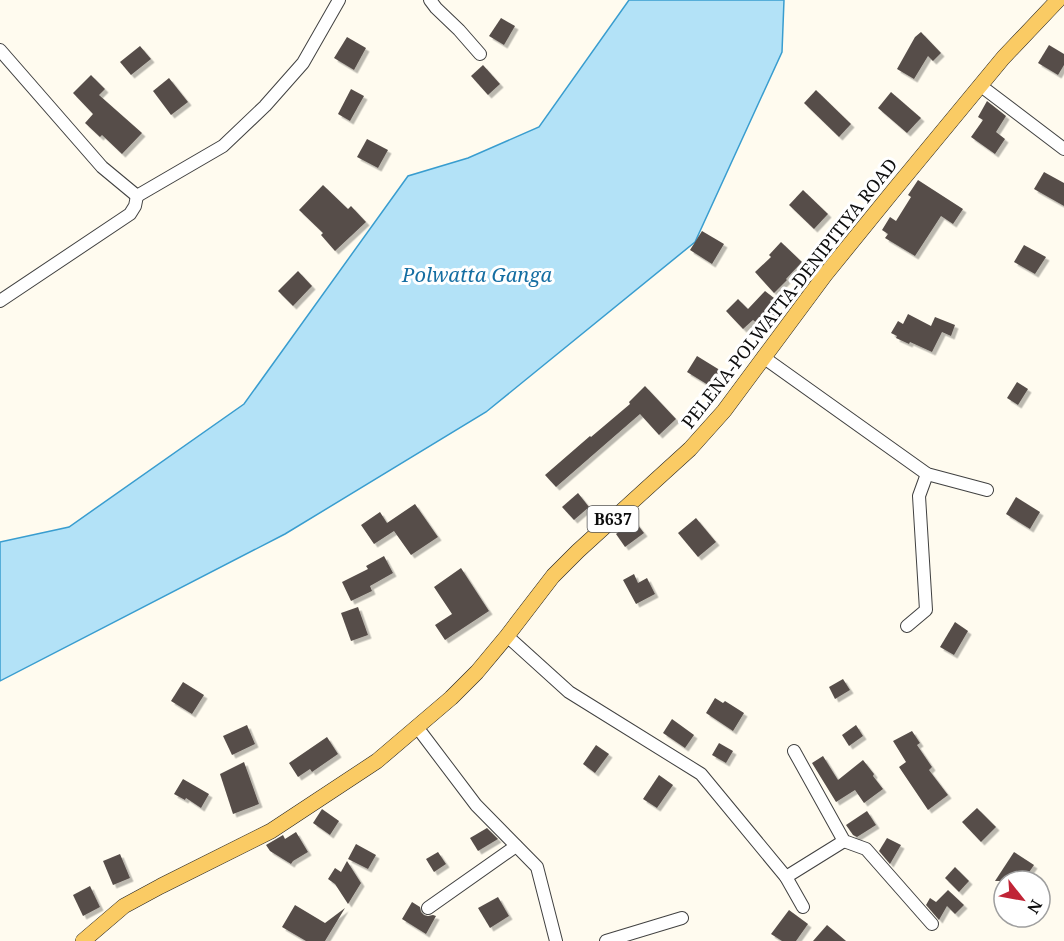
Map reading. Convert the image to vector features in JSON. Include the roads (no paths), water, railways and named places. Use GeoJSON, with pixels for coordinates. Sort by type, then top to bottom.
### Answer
{"type":"FeatureCollection","features":[{"type":"Feature","properties":{"kind":"main road","name":"PELENA-POLWATTA-DENIPITIYA ROAD"},"geometry":{"type":"LineString","coordinates":[[83,941],[124,906],[280,825],[377,761],[451,698],[507,636],[553,576],[706,433],[825,275],[1003,58],[1058,0]]}},
{"type":"Feature","properties":{"kind":"street"},"geometry":{"type":"LineString","coordinates":[[0,301],[130,214],[137,196],[224,146],[265,106],[303,63],[339,0]]}},
{"type":"Feature","properties":{"kind":"street"},"geometry":{"type":"LineString","coordinates":[[430,0],[480,54]]}},
{"type":"Feature","properties":{"kind":"street"},"geometry":{"type":"LineString","coordinates":[[0,51],[102,167],[137,196]]}},
{"type":"Feature","properties":{"kind":"street"},"geometry":{"type":"LineString","coordinates":[[981,86],[1064,149]]}},
{"type":"Feature","properties":{"kind":"street"},"geometry":{"type":"LineString","coordinates":[[763,357],[927,474],[987,490]]}},
{"type":"Feature","properties":{"kind":"street"},"geometry":{"type":"LineString","coordinates":[[907,626],[926,610],[919,496],[927,474]]}},
{"type":"Feature","properties":{"kind":"street"},"geometry":{"type":"LineString","coordinates":[[507,636],[569,693],[701,774],[786,877],[803,907]]}},
{"type":"Feature","properties":{"kind":"street"},"geometry":{"type":"LineString","coordinates":[[417,727],[476,805],[537,867],[556,941]]}},
{"type":"Feature","properties":{"kind":"street"},"geometry":{"type":"LineString","coordinates":[[794,751],[844,841],[866,849],[932,924]]}},
{"type":"Feature","properties":{"kind":"street"},"geometry":{"type":"LineString","coordinates":[[786,877],[844,841]]}},
{"type":"Feature","properties":{"kind":"street"},"geometry":{"type":"LineString","coordinates":[[428,908],[516,846]]}},
{"type":"Feature","properties":{"kind":"street"},"geometry":{"type":"LineString","coordinates":[[606,941],[682,918]]}},
{"type":"Feature","properties":{"kind":"water","name":"Polwatta Ganga"},"geometry":{"type":"Polygon","coordinates":[[[629,0],[784,0],[782,52],[695,242],[486,412],[285,534],[0,681],[0,542],[69,527],[244,404],[408,176],[468,158],[539,127],[629,0]]]}}]}
